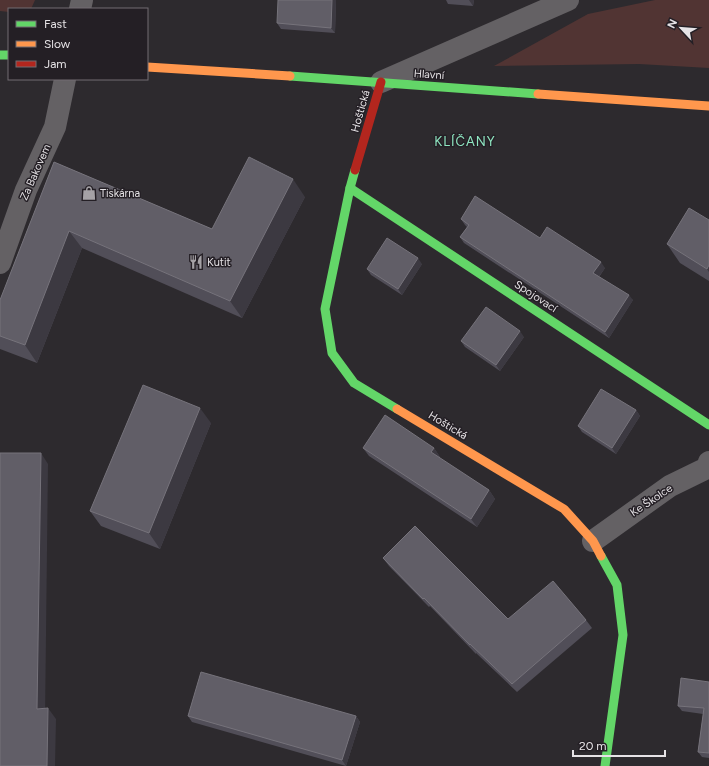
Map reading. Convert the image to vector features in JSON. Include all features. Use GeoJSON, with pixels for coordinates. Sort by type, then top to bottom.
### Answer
{"type":"FeatureCollection","features":[{"type":"Feature","properties":{"kind":"street"},"geometry":{"type":"LineString","coordinates":[[382,82],[568,0]]}},
{"type":"Feature","properties":{"kind":"street","name":"Hlavní"},"geometry":{"type":"LineString","coordinates":[[148,67],[382,82],[709,106]]}},
{"type":"Feature","properties":{"kind":"street","name":"Za Bakovem"},"geometry":{"type":"LineString","coordinates":[[0,263],[26,190],[55,127],[65,80]]}},
{"type":"Feature","properties":{"kind":"street","name":"Hoštická"},"geometry":{"type":"LineString","coordinates":[[382,82],[350,188],[325,309],[332,353],[354,383],[564,509],[592,541],[617,586],[623,635],[605,766]]}},
{"type":"Feature","properties":{"kind":"street","name":"Spojovací"},"geometry":{"type":"LineString","coordinates":[[350,188],[709,425]]}},
{"type":"Feature","properties":{"kind":"street","name":"Ke Školce"},"geometry":{"type":"LineString","coordinates":[[592,541],[670,486],[708,466]]}},
{"type":"Feature","properties":{"kind":"shaded area"},"geometry":{"type":"Polygon","coordinates":[[[0,0],[35,0],[31,8],[8,8],[8,12],[0,11],[0,0]]]}},
{"type":"Feature","properties":{"kind":"shaded area"},"geometry":{"type":"Polygon","coordinates":[[[655,0],[709,0],[709,68],[639,64],[494,66],[588,14],[655,0]]]}},
{"type":"Feature","properties":{"kind":"building"},"geometry":{"type":"Polygon","coordinates":[[[278,0],[332,0],[331,28],[277,23],[278,0]]]}},
{"type":"Feature","properties":{"kind":"building"},"geometry":{"type":"Polygon","coordinates":[[[249,157],[293,179],[230,301],[69,231],[25,345],[0,336],[0,300],[54,162],[212,229],[249,157]]]}},
{"type":"Feature","properties":{"kind":"building"},"geometry":{"type":"Polygon","coordinates":[[[475,196],[540,238],[547,227],[601,262],[593,273],[629,295],[605,332],[460,237],[469,225],[461,219],[475,196]]]}},
{"type":"Feature","properties":{"kind":"building"},"geometry":{"type":"Polygon","coordinates":[[[689,208],[709,220],[709,265],[707,269],[667,244],[689,208]]]}},
{"type":"Feature","properties":{"kind":"building"},"geometry":{"type":"Polygon","coordinates":[[[387,238],[418,258],[398,289],[367,269],[387,238]]]}},
{"type":"Feature","properties":{"kind":"building"},"geometry":{"type":"Polygon","coordinates":[[[486,307],[520,331],[496,365],[461,341],[486,307]]]}},
{"type":"Feature","properties":{"kind":"building"},"geometry":{"type":"Polygon","coordinates":[[[143,385],[200,408],[149,533],[90,511],[143,385]]]}},
{"type":"Feature","properties":{"kind":"building"},"geometry":{"type":"Polygon","coordinates":[[[601,389],[636,410],[612,448],[578,426],[601,389]]]}},
{"type":"Feature","properties":{"kind":"building"},"geometry":{"type":"Polygon","coordinates":[[[385,415],[434,448],[431,452],[489,490],[471,519],[363,448],[385,415]]]}},
{"type":"Feature","properties":{"kind":"building"},"geometry":{"type":"Polygon","coordinates":[[[0,453],[41,453],[37,709],[48,708],[47,766],[0,766],[0,453]]]}},
{"type":"Feature","properties":{"kind":"building"},"geometry":{"type":"Polygon","coordinates":[[[415,526],[508,619],[553,581],[586,620],[512,684],[470,645],[383,558],[415,526]]]}},
{"type":"Feature","properties":{"kind":"building"},"geometry":{"type":"Polygon","coordinates":[[[201,672],[356,716],[342,760],[188,716],[201,672]]]}},
{"type":"Feature","properties":{"kind":"building"},"geometry":{"type":"Polygon","coordinates":[[[681,678],[709,682],[709,753],[698,752],[704,708],[678,706],[681,678]]]}},
{"type":"Feature","properties":{"kind":"traffic: fast"},"geometry":{"type":"LineString","coordinates":[[0,55],[8,55]]}},
{"type":"Feature","properties":{"kind":"traffic: fast"},"geometry":{"type":"LineString","coordinates":[[290,76],[538,94]]}},
{"type":"Feature","properties":{"kind":"traffic: fast"},"geometry":{"type":"LineString","coordinates":[[355,170],[325,309],[332,353],[354,383],[397,409]]}},
{"type":"Feature","properties":{"kind":"traffic: fast"},"geometry":{"type":"LineString","coordinates":[[350,188],[709,425]]}},
{"type":"Feature","properties":{"kind":"traffic: fast"},"geometry":{"type":"LineString","coordinates":[[601,556],[617,585],[623,635],[605,766]]}},
{"type":"Feature","properties":{"kind":"traffic: slow"},"geometry":{"type":"LineString","coordinates":[[148,67],[290,76]]}},
{"type":"Feature","properties":{"kind":"traffic: slow"},"geometry":{"type":"LineString","coordinates":[[538,94],[709,106]]}},
{"type":"Feature","properties":{"kind":"traffic: slow"},"geometry":{"type":"LineString","coordinates":[[397,409],[564,509],[593,541],[601,556]]}},
{"type":"Feature","properties":{"kind":"traffic: jam"},"geometry":{"type":"LineString","coordinates":[[355,170],[381,82]]}},
{"type":"Feature","properties":{"kind":"place","name":"Tiskárna"},"geometry":{"type":"Point","coordinates":[89,193]}},
{"type":"Feature","properties":{"kind":"place","name":"Kutit"},"geometry":{"type":"Point","coordinates":[196,262]}},
{"type":"Feature","properties":{"kind":"district","name":"KLÍČANY"},"geometry":{"type":"Point","coordinates":[465,141]}}]}
